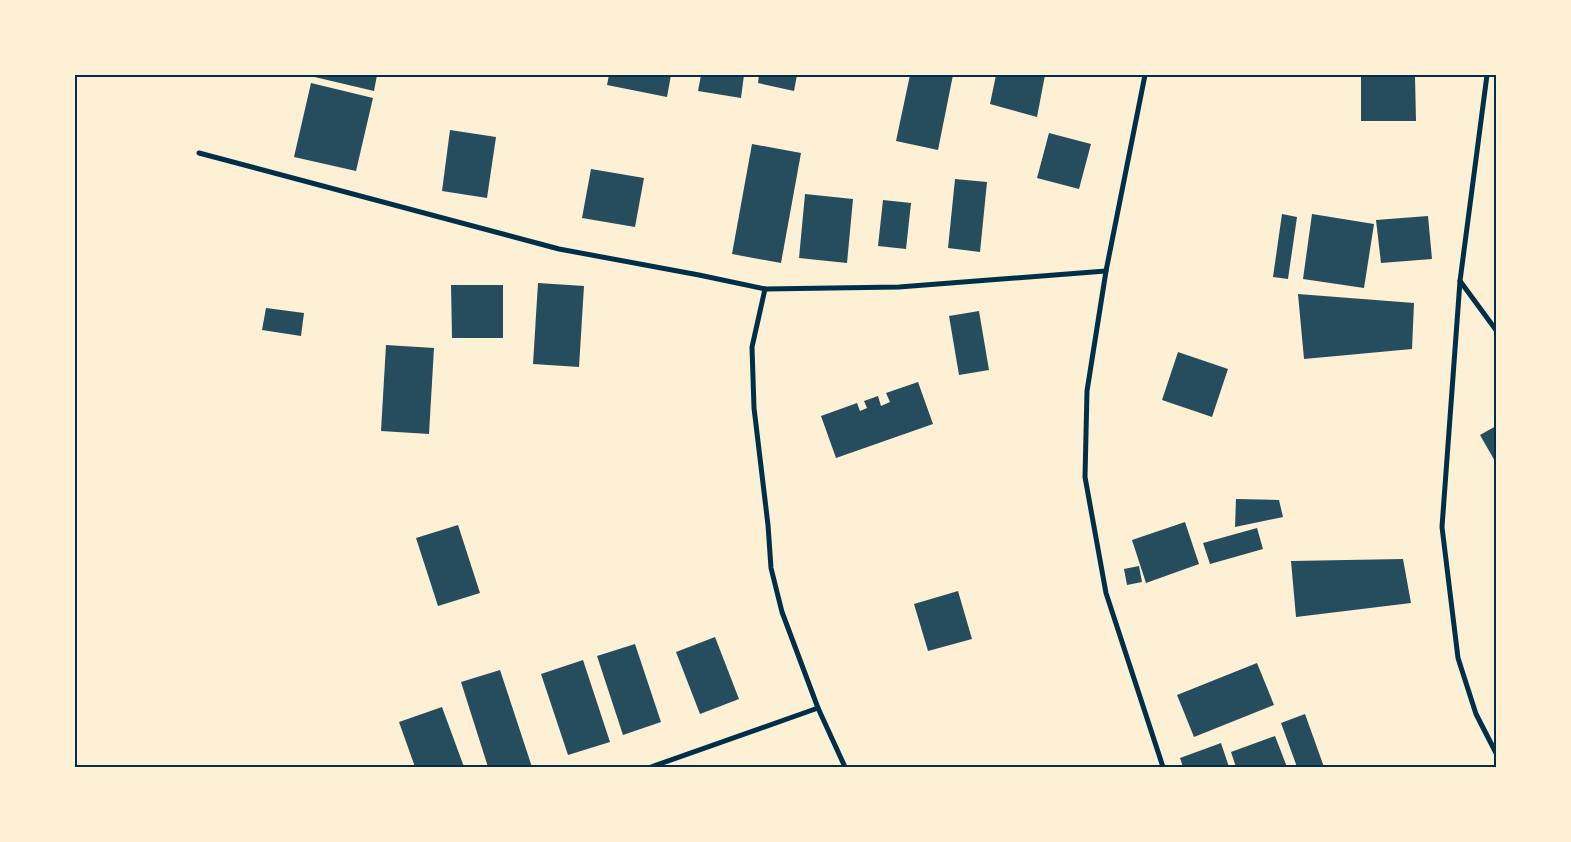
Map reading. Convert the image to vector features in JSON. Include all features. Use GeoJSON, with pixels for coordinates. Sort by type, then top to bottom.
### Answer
{"type":"FeatureCollection","features":[{"type":"Feature","properties":{"kind":"street"},"geometry":{"type":"LineString","coordinates":[[1145,75],[1106,271],[1087,391],[1085,478],[1106,593],[1163,767]]}},
{"type":"Feature","properties":{"kind":"street"},"geometry":{"type":"LineString","coordinates":[[1487,75],[1460,281],[1442,527],[1458,658],[1476,714],[1496,752]]}},
{"type":"Feature","properties":{"kind":"street"},"geometry":{"type":"LineString","coordinates":[[199,153],[559,249],[764,289],[899,287],[1106,271]]}},
{"type":"Feature","properties":{"kind":"street"},"geometry":{"type":"LineString","coordinates":[[1460,281],[1496,330]]}},
{"type":"Feature","properties":{"kind":"street"},"geometry":{"type":"LineString","coordinates":[[764,289],[752,347],[754,408],[768,524],[771,568],[782,612],[818,708],[845,767]]}},
{"type":"Feature","properties":{"kind":"street"},"geometry":{"type":"LineString","coordinates":[[651,767],[818,708]]}},
{"type":"Feature","properties":{"kind":"building"},"geometry":{"type":"Polygon","coordinates":[[[306,75],[377,75],[374,91],[306,75]]]}},
{"type":"Feature","properties":{"kind":"building"},"geometry":{"type":"Polygon","coordinates":[[[609,75],[671,75],[667,97],[607,85],[609,75]]]}},
{"type":"Feature","properties":{"kind":"building"},"geometry":{"type":"Polygon","coordinates":[[[701,75],[744,75],[741,98],[698,91],[701,75]]]}},
{"type":"Feature","properties":{"kind":"building"},"geometry":{"type":"Polygon","coordinates":[[[759,75],[797,75],[794,91],[758,83],[759,75]]]}},
{"type":"Feature","properties":{"kind":"building"},"geometry":{"type":"Polygon","coordinates":[[[910,75],[953,75],[938,150],[896,141],[910,75]]]}},
{"type":"Feature","properties":{"kind":"building"},"geometry":{"type":"Polygon","coordinates":[[[996,75],[1045,75],[1037,117],[990,104],[996,75]]]}},
{"type":"Feature","properties":{"kind":"building"},"geometry":{"type":"Polygon","coordinates":[[[1361,76],[1415,77],[1416,121],[1361,121],[1361,76]]]}},
{"type":"Feature","properties":{"kind":"building"},"geometry":{"type":"Polygon","coordinates":[[[311,83],[373,98],[356,171],[294,157],[311,83]]]}},
{"type":"Feature","properties":{"kind":"building"},"geometry":{"type":"Polygon","coordinates":[[[450,130],[496,137],[487,198],[442,191],[450,130]]]}},
{"type":"Feature","properties":{"kind":"building"},"geometry":{"type":"Polygon","coordinates":[[[1049,133],[1091,144],[1079,189],[1037,178],[1049,133]]]}},
{"type":"Feature","properties":{"kind":"building"},"geometry":{"type":"Polygon","coordinates":[[[752,144],[801,153],[781,263],[732,254],[752,144]]]}},
{"type":"Feature","properties":{"kind":"building"},"geometry":{"type":"Polygon","coordinates":[[[591,169],[644,178],[635,227],[582,218],[591,169]]]}},
{"type":"Feature","properties":{"kind":"building"},"geometry":{"type":"Polygon","coordinates":[[[955,179],[987,182],[980,252],[948,248],[955,179]]]}},
{"type":"Feature","properties":{"kind":"building"},"geometry":{"type":"Polygon","coordinates":[[[805,194],[853,199],[847,263],[799,258],[805,194]]]}},
{"type":"Feature","properties":{"kind":"building"},"geometry":{"type":"Polygon","coordinates":[[[883,200],[911,203],[906,249],[878,246],[883,200]]]}},
{"type":"Feature","properties":{"kind":"building"},"geometry":{"type":"Polygon","coordinates":[[[1282,214],[1297,217],[1288,279],[1273,277],[1282,214]]]}},
{"type":"Feature","properties":{"kind":"building"},"geometry":{"type":"Polygon","coordinates":[[[1312,214],[1374,224],[1364,288],[1303,279],[1312,214]]]}},
{"type":"Feature","properties":{"kind":"building"},"geometry":{"type":"Polygon","coordinates":[[[1428,216],[1432,259],[1381,263],[1376,220],[1428,216]]]}},
{"type":"Feature","properties":{"kind":"building"},"geometry":{"type":"Polygon","coordinates":[[[538,283],[584,286],[579,367],[533,364],[538,283]]]}},
{"type":"Feature","properties":{"kind":"building"},"geometry":{"type":"Polygon","coordinates":[[[451,285],[503,285],[503,338],[452,338],[451,285]]]}},
{"type":"Feature","properties":{"kind":"building"},"geometry":{"type":"Polygon","coordinates":[[[1298,294],[1414,303],[1412,349],[1304,359],[1298,294]]]}},
{"type":"Feature","properties":{"kind":"building"},"geometry":{"type":"Polygon","coordinates":[[[266,308],[304,313],[301,336],[262,330],[266,308]]]}},
{"type":"Feature","properties":{"kind":"building"},"geometry":{"type":"Polygon","coordinates":[[[979,311],[989,370],[959,375],[949,316],[979,311]]]}},
{"type":"Feature","properties":{"kind":"building"},"geometry":{"type":"Polygon","coordinates":[[[386,345],[434,348],[429,434],[381,431],[386,345]]]}},
{"type":"Feature","properties":{"kind":"building"},"geometry":{"type":"Polygon","coordinates":[[[1178,352],[1228,369],[1212,417],[1162,400],[1178,352]]]}},
{"type":"Feature","properties":{"kind":"building"},"geometry":{"type":"Polygon","coordinates":[[[918,382],[933,424],[836,458],[821,416],[857,403],[860,411],[867,408],[864,401],[878,396],[881,406],[890,402],[886,393],[918,382]]]}},
{"type":"Feature","properties":{"kind":"building"},"geometry":{"type":"Polygon","coordinates":[[[1496,426],[1496,463],[1480,435],[1496,426]]]}},
{"type":"Feature","properties":{"kind":"building"},"geometry":{"type":"Polygon","coordinates":[[[1236,499],[1279,500],[1283,517],[1235,527],[1236,499]]]}},
{"type":"Feature","properties":{"kind":"building"},"geometry":{"type":"Polygon","coordinates":[[[1185,522],[1199,564],[1146,583],[1132,540],[1185,522]]]}},
{"type":"Feature","properties":{"kind":"building"},"geometry":{"type":"Polygon","coordinates":[[[458,525],[480,593],[438,606],[416,538],[458,525]]]}},
{"type":"Feature","properties":{"kind":"building"},"geometry":{"type":"Polygon","coordinates":[[[1257,528],[1263,549],[1210,564],[1203,543],[1257,528]]]}},
{"type":"Feature","properties":{"kind":"building"},"geometry":{"type":"Polygon","coordinates":[[[1403,559],[1411,603],[1296,617],[1291,561],[1403,559]]]}},
{"type":"Feature","properties":{"kind":"building"},"geometry":{"type":"Polygon","coordinates":[[[1139,566],[1142,582],[1127,585],[1124,569],[1139,566]]]}},
{"type":"Feature","properties":{"kind":"building"},"geometry":{"type":"Polygon","coordinates":[[[958,591],[972,639],[928,651],[914,604],[958,591]]]}},
{"type":"Feature","properties":{"kind":"building"},"geometry":{"type":"Polygon","coordinates":[[[715,637],[739,699],[700,714],[676,652],[715,637]]]}},
{"type":"Feature","properties":{"kind":"building"},"geometry":{"type":"Polygon","coordinates":[[[635,644],[661,722],[623,735],[597,656],[635,644]]]}},
{"type":"Feature","properties":{"kind":"building"},"geometry":{"type":"Polygon","coordinates":[[[583,660],[610,742],[568,755],[541,674],[583,660]]]}},
{"type":"Feature","properties":{"kind":"building"},"geometry":{"type":"Polygon","coordinates":[[[1257,663],[1274,705],[1194,737],[1177,695],[1257,663]]]}},
{"type":"Feature","properties":{"kind":"building"},"geometry":{"type":"Polygon","coordinates":[[[500,670],[532,767],[488,767],[461,682],[500,670]]]}},
{"type":"Feature","properties":{"kind":"building"},"geometry":{"type":"Polygon","coordinates":[[[442,707],[464,767],[415,767],[399,722],[442,707]]]}},
{"type":"Feature","properties":{"kind":"building"},"geometry":{"type":"Polygon","coordinates":[[[1305,714],[1324,767],[1297,767],[1281,723],[1305,714]]]}},
{"type":"Feature","properties":{"kind":"building"},"geometry":{"type":"Polygon","coordinates":[[[1275,736],[1287,767],[1236,767],[1231,752],[1275,736]]]}},
{"type":"Feature","properties":{"kind":"building"},"geometry":{"type":"Polygon","coordinates":[[[1221,743],[1229,767],[1183,767],[1180,758],[1221,743]]]}}]}
